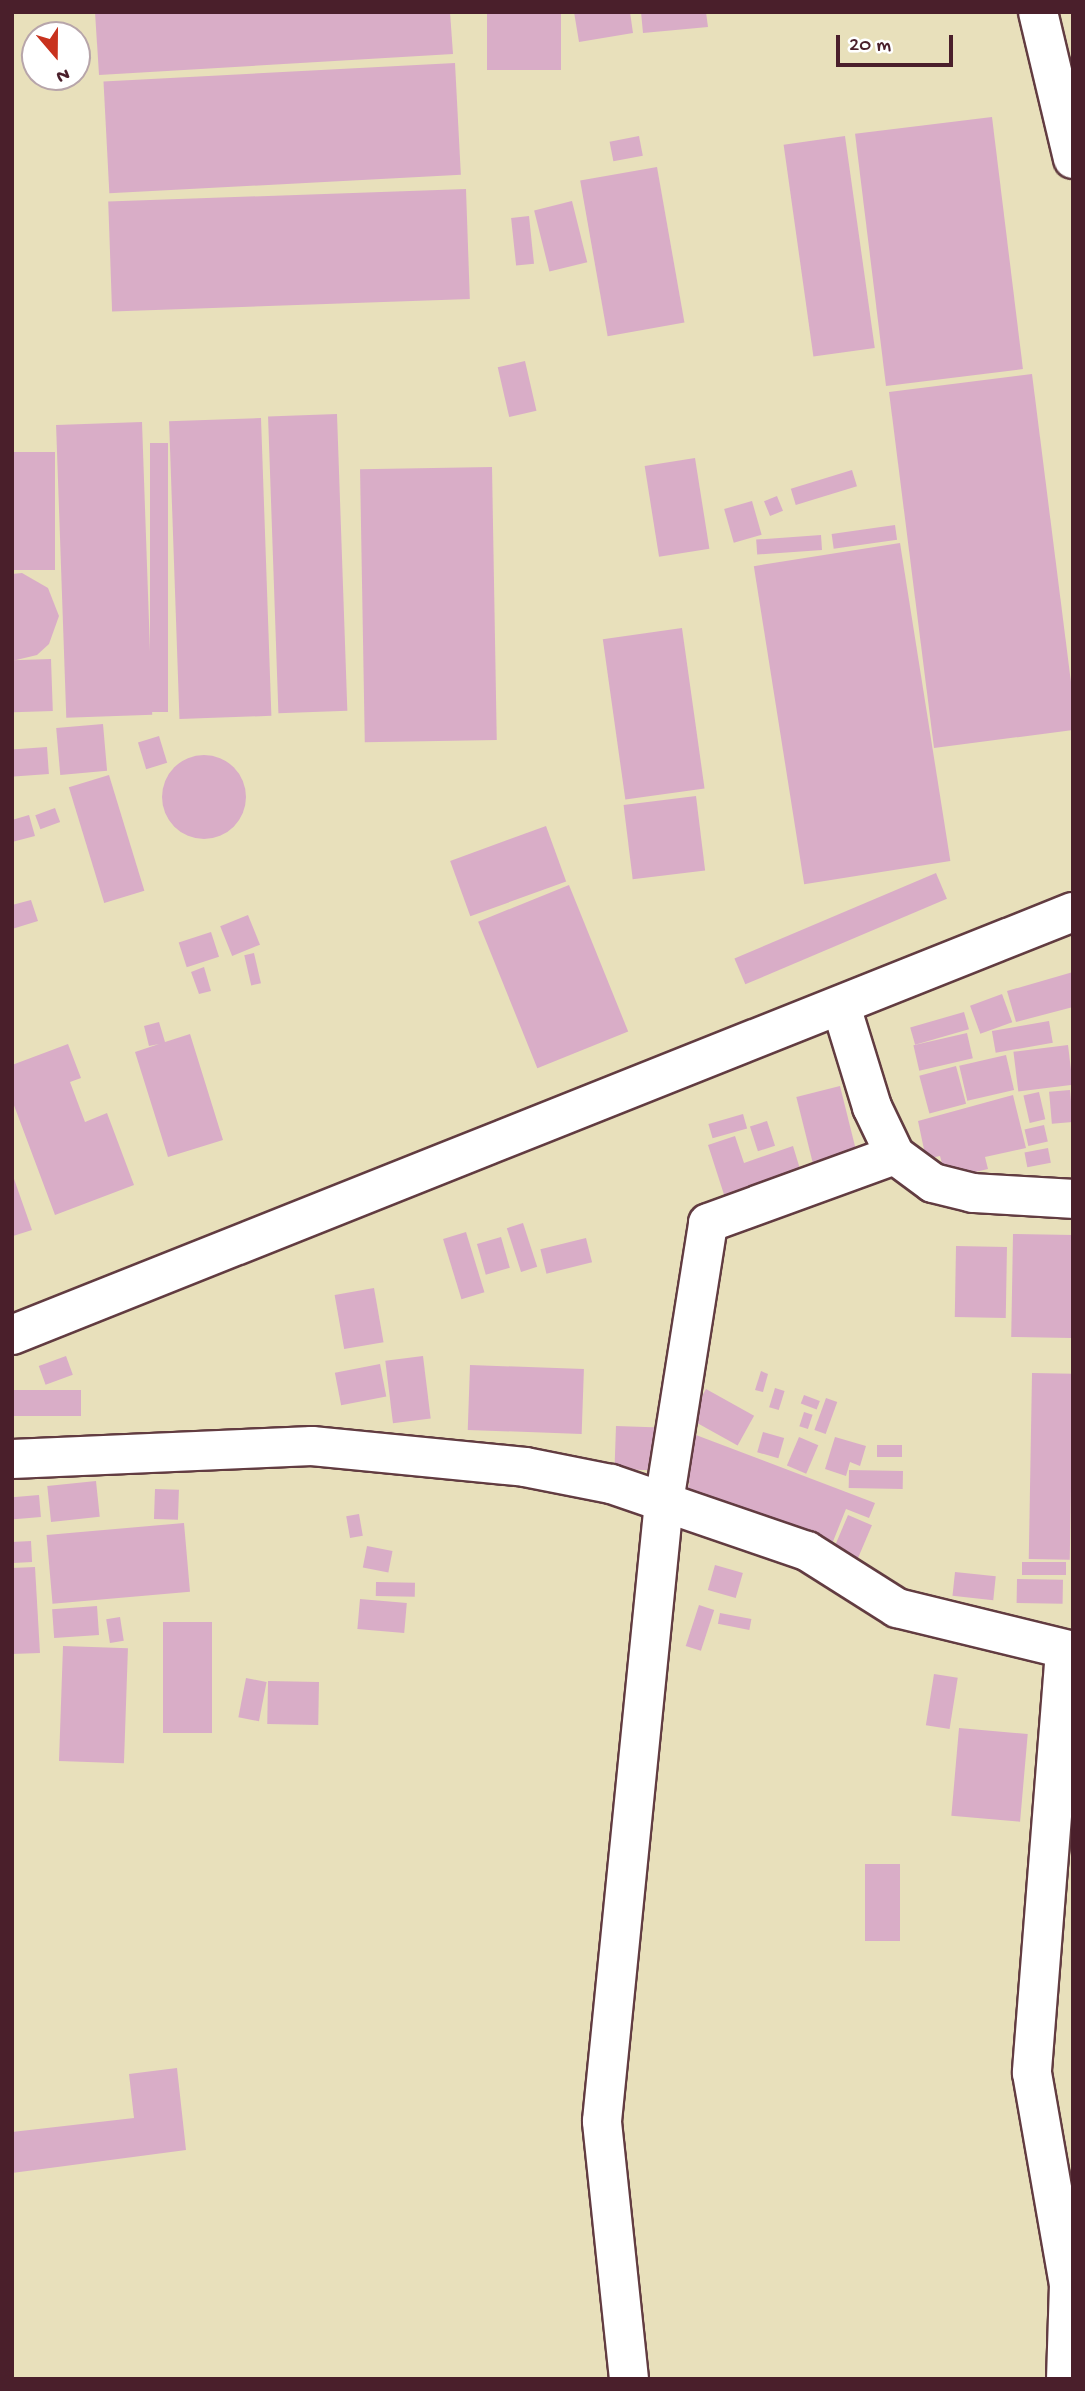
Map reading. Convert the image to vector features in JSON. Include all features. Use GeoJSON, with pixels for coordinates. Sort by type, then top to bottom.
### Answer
{"type":"FeatureCollection","features":[{"type":"Feature","properties":{"kind":"street"},"geometry":{"type":"LineString","coordinates":[[1038,12],[1073,159]]}},
{"type":"Feature","properties":{"kind":"street"},"geometry":{"type":"LineString","coordinates":[[12,1335],[1073,912]]}},
{"type":"Feature","properties":{"kind":"street"},"geometry":{"type":"LineString","coordinates":[[841,1006],[873,1107],[895,1155],[933,1183],[973,1193],[1073,1199]]}},
{"type":"Feature","properties":{"kind":"street"},"geometry":{"type":"LineString","coordinates":[[629,2379],[601,2121],[664,1502],[708,1223],[895,1155]]}},
{"type":"Feature","properties":{"kind":"street"},"geometry":{"type":"LineString","coordinates":[[12,1459],[312,1446],[524,1467],[611,1484],[807,1550],[897,1608],[1069,1651],[1032,2073],[1069,2284],[1066,2379]]}},
{"type":"Feature","properties":{"kind":"building"},"geometry":{"type":"Polygon","coordinates":[[[95,12],[450,12],[453,54],[99,75],[95,12]]]}},
{"type":"Feature","properties":{"kind":"building"},"geometry":{"type":"Polygon","coordinates":[[[487,12],[561,12],[561,70],[487,70],[487,12]]]}},
{"type":"Feature","properties":{"kind":"building"},"geometry":{"type":"Polygon","coordinates":[[[574,12],[630,12],[633,33],[579,42],[574,12]]]}},
{"type":"Feature","properties":{"kind":"building"},"geometry":{"type":"Polygon","coordinates":[[[641,12],[706,12],[708,27],[643,33],[641,12]]]}},
{"type":"Feature","properties":{"kind":"building"},"geometry":{"type":"Polygon","coordinates":[[[455,63],[461,175],[109,193],[103,81],[455,63]]]}},
{"type":"Feature","properties":{"kind":"building"},"geometry":{"type":"Polygon","coordinates":[[[992,117],[1023,369],[886,386],[855,134],[992,117]]]}},
{"type":"Feature","properties":{"kind":"building"},"geometry":{"type":"Polygon","coordinates":[[[639,136],[643,156],[613,161],[610,142],[639,136]]]}},
{"type":"Feature","properties":{"kind":"building"},"geometry":{"type":"Polygon","coordinates":[[[845,136],[875,348],[813,357],[784,145],[845,136]]]}},
{"type":"Feature","properties":{"kind":"building"},"geometry":{"type":"Polygon","coordinates":[[[657,167],[684,323],[608,336],[580,181],[657,167]]]}},
{"type":"Feature","properties":{"kind":"building"},"geometry":{"type":"Polygon","coordinates":[[[466,189],[470,299],[112,311],[108,201],[466,189]]]}},
{"type":"Feature","properties":{"kind":"building"},"geometry":{"type":"Polygon","coordinates":[[[572,201],[587,262],[549,272],[534,210],[572,201]]]}},
{"type":"Feature","properties":{"kind":"building"},"geometry":{"type":"Polygon","coordinates":[[[529,216],[534,264],[516,266],[511,218],[529,216]]]}},
{"type":"Feature","properties":{"kind":"building"},"geometry":{"type":"Polygon","coordinates":[[[525,361],[536,411],[509,417],[498,367],[525,361]]]}},
{"type":"Feature","properties":{"kind":"building"},"geometry":{"type":"Polygon","coordinates":[[[1032,374],[1073,698],[1073,730],[934,748],[889,392],[1032,374]]]}},
{"type":"Feature","properties":{"kind":"building"},"geometry":{"type":"Polygon","coordinates":[[[337,414],[347,711],[278,713],[268,416],[337,414]]]}},
{"type":"Feature","properties":{"kind":"building"},"geometry":{"type":"Polygon","coordinates":[[[261,418],[271,716],[179,719],[169,421],[261,418]]]}},
{"type":"Feature","properties":{"kind":"building"},"geometry":{"type":"Polygon","coordinates":[[[142,422],[152,715],[66,718],[56,425],[142,422]]]}},
{"type":"Feature","properties":{"kind":"building"},"geometry":{"type":"Polygon","coordinates":[[[150,443],[168,443],[168,712],[150,712],[150,443]]]}},
{"type":"Feature","properties":{"kind":"building"},"geometry":{"type":"Polygon","coordinates":[[[12,452],[55,452],[55,570],[12,570],[12,452]]]}},
{"type":"Feature","properties":{"kind":"building"},"geometry":{"type":"Polygon","coordinates":[[[695,458],[709,549],[659,557],[645,466],[695,458]]]}},
{"type":"Feature","properties":{"kind":"building"},"geometry":{"type":"Polygon","coordinates":[[[492,467],[497,740],[365,742],[360,469],[492,467]]]}},
{"type":"Feature","properties":{"kind":"building"},"geometry":{"type":"Polygon","coordinates":[[[852,470],[857,486],[796,505],[791,489],[852,470]]]}},
{"type":"Feature","properties":{"kind":"building"},"geometry":{"type":"Polygon","coordinates":[[[777,496],[783,511],[770,516],[764,501],[777,496]]]}},
{"type":"Feature","properties":{"kind":"building"},"geometry":{"type":"Polygon","coordinates":[[[752,501],[762,535],[734,543],[724,509],[752,501]]]}},
{"type":"Feature","properties":{"kind":"building"},"geometry":{"type":"Polygon","coordinates":[[[895,525],[897,540],[834,549],[832,534],[895,525]]]}},
{"type":"Feature","properties":{"kind":"building"},"geometry":{"type":"Polygon","coordinates":[[[821,535],[822,550],[757,554],[756,540],[821,535]]]}},
{"type":"Feature","properties":{"kind":"building"},"geometry":{"type":"Polygon","coordinates":[[[900,543],[950,861],[804,884],[754,566],[900,543]]]}},
{"type":"Feature","properties":{"kind":"building"},"geometry":{"type":"Polygon","coordinates":[[[22,573],[48,588],[59,616],[49,644],[37,655],[12,661],[12,574],[22,573]]]}},
{"type":"Feature","properties":{"kind":"building"},"geometry":{"type":"Polygon","coordinates":[[[682,628],[705,788],[625,800],[603,639],[682,628]]]}},
{"type":"Feature","properties":{"kind":"building"},"geometry":{"type":"Polygon","coordinates":[[[51,659],[53,711],[14,712],[12,660],[51,659]]]}},
{"type":"Feature","properties":{"kind":"building"},"geometry":{"type":"Polygon","coordinates":[[[103,724],[107,771],[60,775],[56,728],[103,724]]]}},
{"type":"Feature","properties":{"kind":"building"},"geometry":{"type":"Polygon","coordinates":[[[159,736],[167,763],[146,769],[138,742],[159,736]]]}},
{"type":"Feature","properties":{"kind":"building"},"geometry":{"type":"Polygon","coordinates":[[[47,747],[49,774],[14,776],[12,749],[47,747]]]}},
{"type":"Feature","properties":{"kind":"building"},"geometry":{"type":"Polygon","coordinates":[[[204,755],[227,762],[239,774],[246,797],[239,820],[227,832],[204,839],[181,832],[169,820],[162,797],[169,774],[181,762],[204,755]]]}},
{"type":"Feature","properties":{"kind":"building"},"geometry":{"type":"Polygon","coordinates":[[[109,775],[144,891],[104,903],[69,787],[109,775]]]}},
{"type":"Feature","properties":{"kind":"building"},"geometry":{"type":"Polygon","coordinates":[[[696,796],[705,870],[633,879],[624,805],[696,796]]]}},
{"type":"Feature","properties":{"kind":"building"},"geometry":{"type":"Polygon","coordinates":[[[55,808],[60,822],[40,829],[35,815],[55,808]]]}},
{"type":"Feature","properties":{"kind":"building"},"geometry":{"type":"Polygon","coordinates":[[[29,815],[35,836],[12,842],[12,820],[29,815]]]}},
{"type":"Feature","properties":{"kind":"building"},"geometry":{"type":"Polygon","coordinates":[[[546,826],[566,881],[470,916],[450,861],[546,826]]]}},
{"type":"Feature","properties":{"kind":"building"},"geometry":{"type":"Polygon","coordinates":[[[936,873],[947,899],[745,984],[734,959],[936,873]]]}},
{"type":"Feature","properties":{"kind":"building"},"geometry":{"type":"Polygon","coordinates":[[[569,885],[628,1031],[537,1068],[478,922],[569,885]]]}},
{"type":"Feature","properties":{"kind":"building"},"geometry":{"type":"Polygon","coordinates":[[[31,900],[38,921],[12,929],[12,905],[31,900]]]}},
{"type":"Feature","properties":{"kind":"building"},"geometry":{"type":"Polygon","coordinates":[[[248,915],[260,945],[232,956],[220,926],[248,915]]]}},
{"type":"Feature","properties":{"kind":"building"},"geometry":{"type":"Polygon","coordinates":[[[211,932],[219,957],[187,967],[179,943],[211,932]]]}},
{"type":"Feature","properties":{"kind":"building"},"geometry":{"type":"Polygon","coordinates":[[[254,953],[261,983],[251,985],[244,955],[254,953]]]}},
{"type":"Feature","properties":{"kind":"building"},"geometry":{"type":"Polygon","coordinates":[[[204,967],[211,991],[199,994],[191,972],[204,967]]]}},
{"type":"Feature","properties":{"kind":"building"},"geometry":{"type":"Polygon","coordinates":[[[1073,972],[1073,1007],[1016,1022],[1007,991],[1073,972]]]}},
{"type":"Feature","properties":{"kind":"building"},"geometry":{"type":"Polygon","coordinates":[[[1002,994],[1012,1022],[980,1034],[970,1006],[1002,994]]]}},
{"type":"Feature","properties":{"kind":"building"},"geometry":{"type":"Polygon","coordinates":[[[964,1012],[969,1029],[915,1045],[910,1027],[964,1012]]]}},
{"type":"Feature","properties":{"kind":"building"},"geometry":{"type":"Polygon","coordinates":[[[1049,1021],[1053,1043],[996,1053],[992,1031],[1049,1021]]]}},
{"type":"Feature","properties":{"kind":"building"},"geometry":{"type":"Polygon","coordinates":[[[159,1022],[165,1042],[190,1034],[223,1140],[168,1157],[135,1052],[159,1044],[149,1046],[144,1026],[159,1022]]]}},
{"type":"Feature","properties":{"kind":"building"},"geometry":{"type":"Polygon","coordinates":[[[967,1033],[973,1058],[919,1071],[913,1045],[967,1033]]]}},
{"type":"Feature","properties":{"kind":"building"},"geometry":{"type":"Polygon","coordinates":[[[68,1044],[81,1078],[70,1082],[85,1122],[107,1113],[134,1185],[55,1215],[12,1100],[12,1065],[68,1044]]]}},
{"type":"Feature","properties":{"kind":"building"},"geometry":{"type":"Polygon","coordinates":[[[1068,1045],[1073,1085],[1018,1091],[1013,1052],[1068,1045]]]}},
{"type":"Feature","properties":{"kind":"building"},"geometry":{"type":"Polygon","coordinates":[[[1006,1055],[1014,1090],[967,1101],[959,1066],[1006,1055]]]}},
{"type":"Feature","properties":{"kind":"building"},"geometry":{"type":"Polygon","coordinates":[[[956,1066],[966,1104],[929,1114],[919,1076],[956,1066]]]}},
{"type":"Feature","properties":{"kind":"building"},"geometry":{"type":"Polygon","coordinates":[[[840,1086],[856,1152],[813,1163],[796,1097],[840,1086]]]}},
{"type":"Feature","properties":{"kind":"building"},"geometry":{"type":"Polygon","coordinates":[[[1070,1090],[1073,1122],[1052,1124],[1049,1092],[1070,1090]]]}},
{"type":"Feature","properties":{"kind":"building"},"geometry":{"type":"Polygon","coordinates":[[[1039,1092],[1045,1119],[1030,1123],[1023,1096],[1039,1092]]]}},
{"type":"Feature","properties":{"kind":"building"},"geometry":{"type":"Polygon","coordinates":[[[1013,1095],[1026,1148],[985,1157],[988,1169],[946,1179],[940,1156],[926,1159],[918,1121],[1013,1095]]]}},
{"type":"Feature","properties":{"kind":"building"},"geometry":{"type":"Polygon","coordinates":[[[743,1114],[747,1128],[713,1138],[708,1124],[743,1114]]]}},
{"type":"Feature","properties":{"kind":"building"},"geometry":{"type":"Polygon","coordinates":[[[767,1121],[775,1146],[758,1151],[750,1127],[767,1121]]]}},
{"type":"Feature","properties":{"kind":"building"},"geometry":{"type":"Polygon","coordinates":[[[1044,1125],[1048,1142],[1028,1146],[1025,1129],[1044,1125]]]}},
{"type":"Feature","properties":{"kind":"building"},"geometry":{"type":"Polygon","coordinates":[[[735,1136],[744,1163],[793,1146],[804,1182],[728,1207],[708,1145],[735,1136]]]}},
{"type":"Feature","properties":{"kind":"building"},"geometry":{"type":"Polygon","coordinates":[[[1048,1148],[1051,1163],[1027,1167],[1024,1153],[1048,1148]]]}},
{"type":"Feature","properties":{"kind":"building"},"geometry":{"type":"Polygon","coordinates":[[[13,1176],[32,1230],[13,1236],[12,1234],[13,1176]]]}},
{"type":"Feature","properties":{"kind":"building"},"geometry":{"type":"Polygon","coordinates":[[[523,1223],[537,1267],[521,1272],[507,1228],[523,1223]]]}},
{"type":"Feature","properties":{"kind":"building"},"geometry":{"type":"Polygon","coordinates":[[[466,1232],[484,1292],[461,1299],[443,1239],[466,1232]]]}},
{"type":"Feature","properties":{"kind":"building"},"geometry":{"type":"Polygon","coordinates":[[[1013,1234],[1073,1235],[1071,1338],[1011,1337],[1013,1234]]]}},
{"type":"Feature","properties":{"kind":"building"},"geometry":{"type":"Polygon","coordinates":[[[501,1237],[510,1268],[486,1275],[477,1244],[501,1237]]]}},
{"type":"Feature","properties":{"kind":"building"},"geometry":{"type":"Polygon","coordinates":[[[586,1238],[592,1262],[546,1274],[540,1249],[586,1238]]]}},
{"type":"Feature","properties":{"kind":"building"},"geometry":{"type":"Polygon","coordinates":[[[956,1246],[1007,1247],[1006,1318],[955,1317],[956,1246]]]}},
{"type":"Feature","properties":{"kind":"building"},"geometry":{"type":"Polygon","coordinates":[[[374,1288],[384,1342],[344,1349],[335,1295],[374,1288]]]}},
{"type":"Feature","properties":{"kind":"building"},"geometry":{"type":"Polygon","coordinates":[[[66,1356],[73,1375],[46,1385],[39,1366],[66,1356]]]}},
{"type":"Feature","properties":{"kind":"building"},"geometry":{"type":"Polygon","coordinates":[[[423,1356],[431,1419],[393,1423],[385,1361],[423,1356]]]}},
{"type":"Feature","properties":{"kind":"building"},"geometry":{"type":"Polygon","coordinates":[[[380,1364],[386,1396],[341,1405],[335,1373],[380,1364]]]}},
{"type":"Feature","properties":{"kind":"building"},"geometry":{"type":"Polygon","coordinates":[[[470,1365],[584,1369],[582,1434],[468,1430],[470,1365]]]}},
{"type":"Feature","properties":{"kind":"building"},"geometry":{"type":"Polygon","coordinates":[[[761,1371],[768,1374],[763,1392],[755,1390],[761,1371]]]}},
{"type":"Feature","properties":{"kind":"building"},"geometry":{"type":"Polygon","coordinates":[[[1032,1373],[1073,1374],[1070,1560],[1029,1559],[1032,1373]]]}},
{"type":"Feature","properties":{"kind":"building"},"geometry":{"type":"Polygon","coordinates":[[[775,1388],[785,1391],[779,1410],[769,1407],[775,1388]]]}},
{"type":"Feature","properties":{"kind":"building"},"geometry":{"type":"Polygon","coordinates":[[[706,1389],[754,1416],[738,1445],[690,1419],[706,1389]]]}},
{"type":"Feature","properties":{"kind":"building"},"geometry":{"type":"Polygon","coordinates":[[[12,1390],[81,1390],[81,1416],[12,1416],[12,1390]]]}},
{"type":"Feature","properties":{"kind":"building"},"geometry":{"type":"Polygon","coordinates":[[[804,1395],[820,1401],[817,1409],[801,1403],[804,1395]]]}},
{"type":"Feature","properties":{"kind":"building"},"geometry":{"type":"Polygon","coordinates":[[[826,1398],[837,1402],[826,1434],[814,1430],[826,1398]]]}},
{"type":"Feature","properties":{"kind":"building"},"geometry":{"type":"Polygon","coordinates":[[[804,1412],[813,1415],[808,1429],[799,1426],[804,1412]]]}},
{"type":"Feature","properties":{"kind":"building"},"geometry":{"type":"Polygon","coordinates":[[[616,1426],[667,1428],[665,1471],[614,1469],[616,1426]]]}},
{"type":"Feature","properties":{"kind":"building"},"geometry":{"type":"Polygon","coordinates":[[[688,1432],[875,1503],[869,1518],[846,1509],[832,1544],[687,1489],[690,1483],[671,1476],[688,1432]]]}},
{"type":"Feature","properties":{"kind":"building"},"geometry":{"type":"Polygon","coordinates":[[[763,1432],[784,1438],[778,1458],[757,1452],[763,1432]]]}},
{"type":"Feature","properties":{"kind":"building"},"geometry":{"type":"Polygon","coordinates":[[[799,1437],[818,1445],[806,1474],[787,1466],[799,1437]]]}},
{"type":"Feature","properties":{"kind":"building"},"geometry":{"type":"Polygon","coordinates":[[[835,1437],[866,1446],[860,1466],[850,1462],[846,1476],[825,1469],[835,1437]]]}},
{"type":"Feature","properties":{"kind":"building"},"geometry":{"type":"Polygon","coordinates":[[[877,1445],[902,1445],[902,1457],[877,1457],[877,1445]]]}},
{"type":"Feature","properties":{"kind":"building"},"geometry":{"type":"Polygon","coordinates":[[[849,1470],[903,1471],[903,1489],[849,1488],[849,1470]]]}},
{"type":"Feature","properties":{"kind":"building"},"geometry":{"type":"Polygon","coordinates":[[[96,1481],[100,1517],[51,1522],[47,1486],[96,1481]]]}},
{"type":"Feature","properties":{"kind":"building"},"geometry":{"type":"Polygon","coordinates":[[[155,1489],[179,1490],[178,1520],[154,1519],[155,1489]]]}},
{"type":"Feature","properties":{"kind":"building"},"geometry":{"type":"Polygon","coordinates":[[[39,1495],[41,1517],[14,1519],[12,1497],[39,1495]]]}},
{"type":"Feature","properties":{"kind":"building"},"geometry":{"type":"Polygon","coordinates":[[[359,1514],[363,1536],[350,1538],[346,1516],[359,1514]]]}},
{"type":"Feature","properties":{"kind":"building"},"geometry":{"type":"Polygon","coordinates":[[[848,1515],[872,1525],[857,1560],[833,1550],[848,1515]]]}},
{"type":"Feature","properties":{"kind":"building"},"geometry":{"type":"Polygon","coordinates":[[[184,1523],[190,1592],[53,1604],[47,1535],[184,1523]]]}},
{"type":"Feature","properties":{"kind":"building"},"geometry":{"type":"Polygon","coordinates":[[[31,1541],[32,1562],[13,1563],[12,1542],[31,1541]]]}},
{"type":"Feature","properties":{"kind":"building"},"geometry":{"type":"Polygon","coordinates":[[[367,1546],[393,1551],[388,1573],[363,1568],[367,1546]]]}},
{"type":"Feature","properties":{"kind":"building"},"geometry":{"type":"Polygon","coordinates":[[[1022,1562],[1066,1562],[1066,1575],[1022,1575],[1022,1562]]]}},
{"type":"Feature","properties":{"kind":"building"},"geometry":{"type":"Polygon","coordinates":[[[715,1565],[743,1573],[736,1598],[708,1590],[715,1565]]]}},
{"type":"Feature","properties":{"kind":"building"},"geometry":{"type":"Polygon","coordinates":[[[35,1567],[40,1653],[12,1654],[12,1568],[35,1567]]]}},
{"type":"Feature","properties":{"kind":"building"},"geometry":{"type":"Polygon","coordinates":[[[955,1572],[996,1576],[993,1600],[952,1596],[955,1572]]]}},
{"type":"Feature","properties":{"kind":"building"},"geometry":{"type":"Polygon","coordinates":[[[1017,1579],[1063,1580],[1063,1604],[1017,1603],[1017,1579]]]}},
{"type":"Feature","properties":{"kind":"building"},"geometry":{"type":"Polygon","coordinates":[[[376,1582],[415,1583],[415,1597],[376,1596],[376,1582]]]}},
{"type":"Feature","properties":{"kind":"building"},"geometry":{"type":"Polygon","coordinates":[[[360,1599],[407,1603],[404,1633],[357,1629],[360,1599]]]}},
{"type":"Feature","properties":{"kind":"building"},"geometry":{"type":"Polygon","coordinates":[[[699,1605],[714,1610],[701,1651],[686,1646],[699,1605]]]}},
{"type":"Feature","properties":{"kind":"building"},"geometry":{"type":"Polygon","coordinates":[[[97,1606],[99,1635],[54,1638],[52,1609],[97,1606]]]}},
{"type":"Feature","properties":{"kind":"building"},"geometry":{"type":"Polygon","coordinates":[[[720,1613],[751,1619],[749,1630],[718,1624],[720,1613]]]}},
{"type":"Feature","properties":{"kind":"building"},"geometry":{"type":"Polygon","coordinates":[[[120,1617],[124,1641],[110,1643],[106,1619],[120,1617]]]}},
{"type":"Feature","properties":{"kind":"building"},"geometry":{"type":"Polygon","coordinates":[[[163,1622],[212,1622],[212,1733],[163,1733],[163,1622]]]}},
{"type":"Feature","properties":{"kind":"building"},"geometry":{"type":"Polygon","coordinates":[[[63,1646],[128,1648],[124,1763],[59,1761],[63,1646]]]}},
{"type":"Feature","properties":{"kind":"building"},"geometry":{"type":"Polygon","coordinates":[[[934,1674],[958,1678],[950,1729],[926,1725],[934,1674]]]}},
{"type":"Feature","properties":{"kind":"building"},"geometry":{"type":"Polygon","coordinates":[[[246,1678],[267,1682],[259,1721],[238,1717],[246,1678]]]}},
{"type":"Feature","properties":{"kind":"building"},"geometry":{"type":"Polygon","coordinates":[[[268,1681],[319,1682],[318,1725],[267,1724],[268,1681]]]}},
{"type":"Feature","properties":{"kind":"building"},"geometry":{"type":"Polygon","coordinates":[[[959,1728],[1028,1734],[1020,1822],[951,1816],[959,1728]]]}},
{"type":"Feature","properties":{"kind":"building"},"geometry":{"type":"Polygon","coordinates":[[[865,1864],[900,1864],[900,1941],[865,1941],[865,1864]]]}},
{"type":"Feature","properties":{"kind":"building"},"geometry":{"type":"Polygon","coordinates":[[[177,2068],[186,2150],[12,2173],[12,2132],[134,2118],[129,2074],[177,2068]]]}}]}
